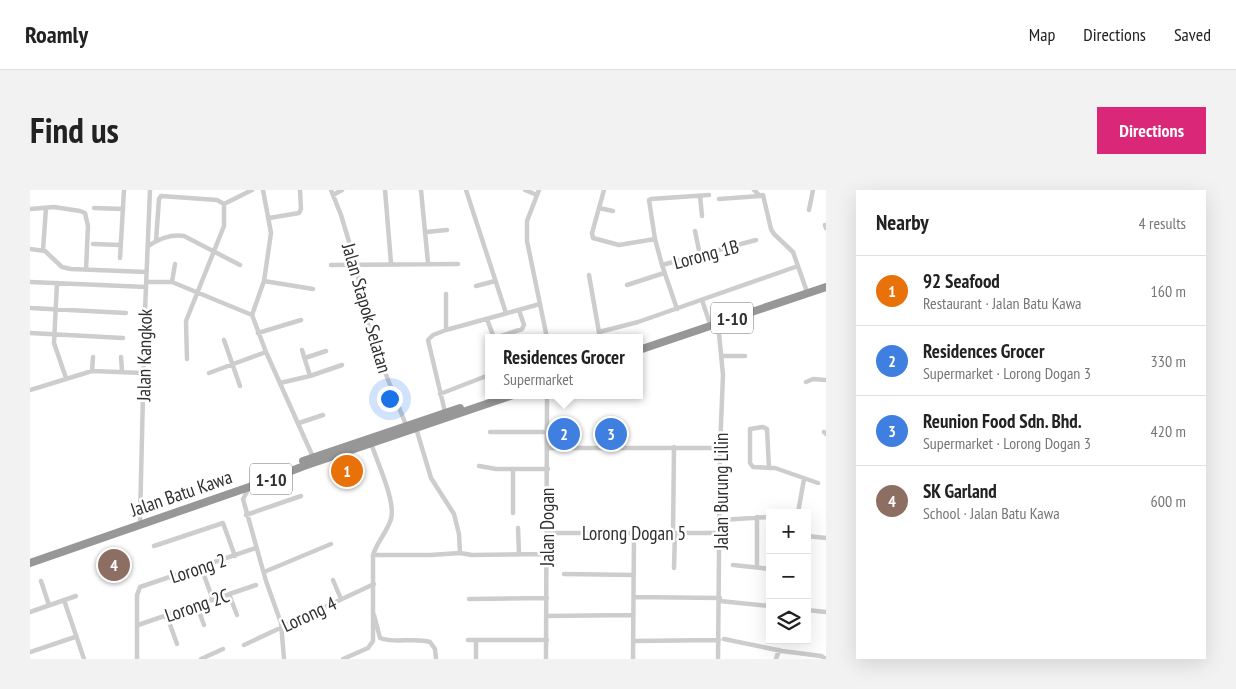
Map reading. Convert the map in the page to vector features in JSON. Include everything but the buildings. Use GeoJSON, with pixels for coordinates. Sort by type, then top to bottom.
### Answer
{"type":"FeatureCollection","features":[{"type":"Feature","properties":{"kind":"highway","name":"1-10"},"geometry":{"type":"LineString","coordinates":[[643,348],[826,282]]}},
{"type":"Feature","properties":{"kind":"highway","name":"1-10"},"geometry":{"type":"LineString","coordinates":[[643,344],[826,287]]}},
{"type":"Feature","properties":{"kind":"highway","name":"Jalan Batu Kawa"},"geometry":{"type":"LineString","coordinates":[[30,557],[255,480],[313,457],[485,399]]}},
{"type":"Feature","properties":{"kind":"highway","name":"Jalan Batu Kawa"},"geometry":{"type":"LineString","coordinates":[[30,562],[501,399]]}},
{"type":"Feature","properties":{"kind":"street"},"geometry":{"type":"LineString","coordinates":[[120,258],[124,190]]}},
{"type":"Feature","properties":{"kind":"street","name":"Jalan Kangkok"},"geometry":{"type":"LineString","coordinates":[[140,520],[146,272],[150,190]]}},
{"type":"Feature","properties":{"kind":"street"},"geometry":{"type":"LineString","coordinates":[[160,190],[164,196]]}},
{"type":"Feature","properties":{"kind":"street"},"geometry":{"type":"LineString","coordinates":[[224,204],[252,190]]}},
{"type":"Feature","properties":{"kind":"street"},"geometry":{"type":"LineString","coordinates":[[263,190],[271,234],[264,281],[252,315],[266,352],[313,457]]}},
{"type":"Feature","properties":{"kind":"street"},"geometry":{"type":"LineString","coordinates":[[269,218],[299,213],[301,209],[300,190]]}},
{"type":"Feature","properties":{"kind":"street","name":"Jalan Stapok Selatan"},"geometry":{"type":"LineString","coordinates":[[331,190],[341,215],[356,265],[360,293],[371,337],[406,425]]}},
{"type":"Feature","properties":{"kind":"street"},"geometry":{"type":"LineString","coordinates":[[333,196],[342,190]]}},
{"type":"Feature","properties":{"kind":"street"},"geometry":{"type":"LineString","coordinates":[[385,190],[391,264]]}},
{"type":"Feature","properties":{"kind":"street"},"geometry":{"type":"LineString","coordinates":[[421,190],[428,263]]}},
{"type":"Feature","properties":{"kind":"street"},"geometry":{"type":"LineString","coordinates":[[466,190],[506,313]]}},
{"type":"Feature","properties":{"kind":"street"},"geometry":{"type":"LineString","coordinates":[[525,190],[538,192],[526,226],[546,334]]}},
{"type":"Feature","properties":{"kind":"street"},"geometry":{"type":"LineString","coordinates":[[604,190],[592,233],[593,238],[619,245],[655,239]]}},
{"type":"Feature","properties":{"kind":"street"},"geometry":{"type":"LineString","coordinates":[[754,190],[761,195],[774,234],[793,252],[806,289]]}},
{"type":"Feature","properties":{"kind":"street"},"geometry":{"type":"LineString","coordinates":[[719,199],[761,195],[767,190]]}},
{"type":"Feature","properties":{"kind":"street"},"geometry":{"type":"LineString","coordinates":[[809,210],[813,190]]}},
{"type":"Feature","properties":{"kind":"street"},"geometry":{"type":"LineString","coordinates":[[702,216],[700,196],[709,195]]}},
{"type":"Feature","properties":{"kind":"street"},"geometry":{"type":"LineString","coordinates":[[156,241],[159,199],[164,196],[217,200],[224,204]]}},
{"type":"Feature","properties":{"kind":"street","name":"Lorong 1B"},"geometry":{"type":"LineString","coordinates":[[700,196],[649,200],[655,239],[662,265],[756,240]]}},
{"type":"Feature","properties":{"kind":"street"},"geometry":{"type":"LineString","coordinates":[[187,359],[186,321],[225,221],[224,204]]}},
{"type":"Feature","properties":{"kind":"street"},"geometry":{"type":"LineString","coordinates":[[30,208],[54,207],[85,213],[88,226],[86,270]]}},
{"type":"Feature","properties":{"kind":"street"},"geometry":{"type":"LineString","coordinates":[[43,250],[46,208]]}},
{"type":"Feature","properties":{"kind":"street"},"geometry":{"type":"LineString","coordinates":[[94,208],[123,209]]}},
{"type":"Feature","properties":{"kind":"street"},"geometry":{"type":"LineString","coordinates":[[599,208],[613,211]]}},
{"type":"Feature","properties":{"kind":"street"},"geometry":{"type":"LineString","coordinates":[[426,232],[447,230]]}},
{"type":"Feature","properties":{"kind":"street"},"geometry":{"type":"LineString","coordinates":[[695,231],[700,255]]}},
{"type":"Feature","properties":{"kind":"street"},"geometry":{"type":"LineString","coordinates":[[148,246],[174,235],[184,236],[240,265]]}},
{"type":"Feature","properties":{"kind":"street"},"geometry":{"type":"LineString","coordinates":[[93,244],[121,245]]}},
{"type":"Feature","properties":{"kind":"street"},"geometry":{"type":"LineString","coordinates":[[30,249],[43,250],[62,267],[86,270],[146,272]]}},
{"type":"Feature","properties":{"kind":"street"},"geometry":{"type":"LineString","coordinates":[[172,282],[176,264]]}},
{"type":"Feature","properties":{"kind":"street"},"geometry":{"type":"LineString","coordinates":[[330,266],[458,264]]}},
{"type":"Feature","properties":{"kind":"street"},"geometry":{"type":"LineString","coordinates":[[662,265],[677,309]]}},
{"type":"Feature","properties":{"kind":"street"},"geometry":{"type":"LineString","coordinates":[[602,334],[798,266]]}},
{"type":"Feature","properties":{"kind":"street"},"geometry":{"type":"LineString","coordinates":[[627,285],[664,272]]}},
{"type":"Feature","properties":{"kind":"street"},"geometry":{"type":"LineString","coordinates":[[589,275],[599,334]]}},
{"type":"Feature","properties":{"kind":"street"},"geometry":{"type":"LineString","coordinates":[[264,281],[314,289]]}},
{"type":"Feature","properties":{"kind":"street"},"geometry":{"type":"LineString","coordinates":[[476,286],[495,281]]}},
{"type":"Feature","properties":{"kind":"street"},"geometry":{"type":"LineString","coordinates":[[30,282],[146,284],[172,282],[252,315]]}},
{"type":"Feature","properties":{"kind":"street"},"geometry":{"type":"LineString","coordinates":[[57,283],[56,348],[66,378]]}},
{"type":"Feature","properties":{"kind":"street"},"geometry":{"type":"LineString","coordinates":[[446,294],[446,330]]}},
{"type":"Feature","properties":{"kind":"street","name":"Jalan Burung Lilin"},"geometry":{"type":"LineString","coordinates":[[702,300],[713,322],[720,328],[724,375],[720,448],[721,520],[718,659]]}},
{"type":"Feature","properties":{"kind":"street"},"geometry":{"type":"LineString","coordinates":[[445,412],[428,340],[433,335],[446,330],[540,304]]}},
{"type":"Feature","properties":{"kind":"street"},"geometry":{"type":"LineString","coordinates":[[30,308],[126,313]]}},
{"type":"Feature","properties":{"kind":"street"},"geometry":{"type":"LineString","coordinates":[[508,334],[522,330],[524,325],[519,310]]}},
{"type":"Feature","properties":{"kind":"street"},"geometry":{"type":"LineString","coordinates":[[487,319],[493,334]]}},
{"type":"Feature","properties":{"kind":"street"},"geometry":{"type":"LineString","coordinates":[[258,333],[301,320]]}},
{"type":"Feature","properties":{"kind":"street"},"geometry":{"type":"LineString","coordinates":[[30,333],[123,338]]}},
{"type":"Feature","properties":{"kind":"street"},"geometry":{"type":"LineString","coordinates":[[224,340],[240,386]]}},
{"type":"Feature","properties":{"kind":"street"},"geometry":{"type":"LineString","coordinates":[[302,350],[310,376]]}},
{"type":"Feature","properties":{"kind":"street"},"geometry":{"type":"LineString","coordinates":[[305,358],[326,351]]}},
{"type":"Feature","properties":{"kind":"street"},"geometry":{"type":"LineString","coordinates":[[209,373],[266,352]]}},
{"type":"Feature","properties":{"kind":"street"},"geometry":{"type":"LineString","coordinates":[[722,356],[745,356]]}},
{"type":"Feature","properties":{"kind":"street"},"geometry":{"type":"LineString","coordinates":[[92,371],[93,357]]}},
{"type":"Feature","properties":{"kind":"street"},"geometry":{"type":"LineString","coordinates":[[121,357],[122,371]]}},
{"type":"Feature","properties":{"kind":"street"},"geometry":{"type":"LineString","coordinates":[[280,383],[310,376],[342,365]]}},
{"type":"Feature","properties":{"kind":"street"},"geometry":{"type":"LineString","coordinates":[[30,390],[92,371],[143,373]]}},
{"type":"Feature","properties":{"kind":"street"},"geometry":{"type":"LineString","coordinates":[[440,394],[485,377]]}},
{"type":"Feature","properties":{"kind":"street"},"geometry":{"type":"LineString","coordinates":[[806,382],[813,379],[826,380]]}},
{"type":"Feature","properties":{"kind":"street","name":"Jalan Dogan"},"geometry":{"type":"LineString","coordinates":[[546,659],[548,533],[547,399]]}},
{"type":"Feature","properties":{"kind":"street"},"geometry":{"type":"LineString","coordinates":[[299,423],[323,415]]}},
{"type":"Feature","properties":{"kind":"street"},"geometry":{"type":"LineString","coordinates":[[416,428],[431,478],[454,514],[460,553]]}},
{"type":"Feature","properties":{"kind":"street"},"geometry":{"type":"LineString","coordinates":[[768,468],[767,428],[750,429],[752,467],[768,468],[775,468],[818,483]]}},
{"type":"Feature","properties":{"kind":"street"},"geometry":{"type":"LineString","coordinates":[[490,432],[547,432]]}},
{"type":"Feature","properties":{"kind":"street"},"geometry":{"type":"LineString","coordinates":[[343,659],[368,648],[372,644],[373,555],[390,521],[392,508],[371,443]]}},
{"type":"Feature","properties":{"kind":"street"},"geometry":{"type":"LineString","coordinates":[[674,447],[674,568]]}},
{"type":"Feature","properties":{"kind":"street"},"geometry":{"type":"LineString","coordinates":[[548,448],[720,448]]}},
{"type":"Feature","properties":{"kind":"street"},"geometry":{"type":"LineString","coordinates":[[479,466],[513,470],[548,469]]}},
{"type":"Feature","properties":{"kind":"street"},"geometry":{"type":"LineString","coordinates":[[513,470],[513,513]]}},
{"type":"Feature","properties":{"kind":"street"},"geometry":{"type":"LineString","coordinates":[[799,509],[804,479]]}},
{"type":"Feature","properties":{"kind":"street"},"geometry":{"type":"LineString","coordinates":[[252,486],[246,492],[243,499],[246,515],[281,626],[284,659]]}},
{"type":"Feature","properties":{"kind":"street"},"geometry":{"type":"LineString","coordinates":[[225,495],[236,494],[243,499]]}},
{"type":"Feature","properties":{"kind":"street"},"geometry":{"type":"LineString","coordinates":[[246,515],[301,496]]}},
{"type":"Feature","properties":{"kind":"street"},"geometry":{"type":"LineString","coordinates":[[756,517],[757,568]]}},
{"type":"Feature","properties":{"kind":"street"},"geometry":{"type":"LineString","coordinates":[[721,520],[766,517]]}},
{"type":"Feature","properties":{"kind":"street"},"geometry":{"type":"LineString","coordinates":[[154,546],[224,524],[234,556]]}},
{"type":"Feature","properties":{"kind":"street"},"geometry":{"type":"LineString","coordinates":[[518,528],[519,554]]}},
{"type":"Feature","properties":{"kind":"street","name":"Lorong Dogan 5"},"geometry":{"type":"LineString","coordinates":[[548,533],[720,534]]}},
{"type":"Feature","properties":{"kind":"street"},"geometry":{"type":"LineString","coordinates":[[633,659],[634,533]]}},
{"type":"Feature","properties":{"kind":"street"},"geometry":{"type":"LineString","coordinates":[[811,536],[826,538]]}},
{"type":"Feature","properties":{"kind":"street"},"geometry":{"type":"LineString","coordinates":[[264,572],[331,544]]}},
{"type":"Feature","properties":{"kind":"street","name":"Lorong 2"},"geometry":{"type":"LineString","coordinates":[[138,625],[137,591],[140,586],[256,548]]}},
{"type":"Feature","properties":{"kind":"street"},"geometry":{"type":"LineString","coordinates":[[373,555],[547,554]]}},
{"type":"Feature","properties":{"kind":"street"},"geometry":{"type":"LineString","coordinates":[[733,565],[766,569]]}},
{"type":"Feature","properties":{"kind":"street"},"geometry":{"type":"LineString","coordinates":[[201,567],[213,600]]}},
{"type":"Feature","properties":{"kind":"street"},"geometry":{"type":"LineString","coordinates":[[564,574],[634,575]]}},
{"type":"Feature","properties":{"kind":"street"},"geometry":{"type":"LineString","coordinates":[[333,580],[341,599]]}},
{"type":"Feature","properties":{"kind":"street"},"geometry":{"type":"LineString","coordinates":[[41,581],[49,605]]}},
{"type":"Feature","properties":{"kind":"street","name":"Lorong 4"},"geometry":{"type":"LineString","coordinates":[[244,645],[374,584]]}},
{"type":"Feature","properties":{"kind":"street","name":"Lorong 2C"},"geometry":{"type":"LineString","coordinates":[[138,625],[256,585]]}},
{"type":"Feature","properties":{"kind":"street"},"geometry":{"type":"LineString","coordinates":[[229,594],[237,615]]}},
{"type":"Feature","properties":{"kind":"street"},"geometry":{"type":"LineString","coordinates":[[30,612],[76,596]]}},
{"type":"Feature","properties":{"kind":"street"},"geometry":{"type":"LineString","coordinates":[[634,597],[720,599],[766,605]]}},
{"type":"Feature","properties":{"kind":"street"},"geometry":{"type":"LineString","coordinates":[[469,599],[547,598]]}},
{"type":"Feature","properties":{"kind":"street"},"geometry":{"type":"LineString","coordinates":[[64,600],[84,659]]}},
{"type":"Feature","properties":{"kind":"street"},"geometry":{"type":"LineString","coordinates":[[197,606],[204,625]]}},
{"type":"Feature","properties":{"kind":"street"},"geometry":{"type":"LineString","coordinates":[[811,610],[826,612]]}},
{"type":"Feature","properties":{"kind":"street"},"geometry":{"type":"LineString","coordinates":[[373,614],[376,617],[380,638],[430,642],[435,649],[436,659]]}},
{"type":"Feature","properties":{"kind":"street"},"geometry":{"type":"LineString","coordinates":[[546,616],[633,615]]}},
{"type":"Feature","properties":{"kind":"street"},"geometry":{"type":"LineString","coordinates":[[167,616],[177,644]]}},
{"type":"Feature","properties":{"kind":"street"},"geometry":{"type":"LineString","coordinates":[[137,659],[138,625]]}},
{"type":"Feature","properties":{"kind":"street"},"geometry":{"type":"LineString","coordinates":[[30,652],[75,637]]}},
{"type":"Feature","properties":{"kind":"street"},"geometry":{"type":"LineString","coordinates":[[724,639],[821,656],[826,659]]}},
{"type":"Feature","properties":{"kind":"street"},"geometry":{"type":"LineString","coordinates":[[468,640],[546,640]]}},
{"type":"Feature","properties":{"kind":"street"},"geometry":{"type":"LineString","coordinates":[[476,640],[476,659]]}},
{"type":"Feature","properties":{"kind":"street"},"geometry":{"type":"LineString","coordinates":[[634,641],[718,640]]}},
{"type":"Feature","properties":{"kind":"street"},"geometry":{"type":"LineString","coordinates":[[201,659],[223,649]]}},
{"type":"Feature","properties":{"kind":"street"},"geometry":{"type":"LineString","coordinates":[[776,659],[779,650]]}},
{"type":"Feature","properties":{"kind":"place","name":"Residences Grocer"},"geometry":{"type":"Point","coordinates":[564,434]}},
{"type":"Feature","properties":{"kind":"place","name":"Reunion Food Sdn. Bhd."},"geometry":{"type":"Point","coordinates":[611,434]}},
{"type":"Feature","properties":{"kind":"place","name":"92 Seafood"},"geometry":{"type":"Point","coordinates":[347,471]}},
{"type":"Feature","properties":{"kind":"place","name":"SK Garland"},"geometry":{"type":"Point","coordinates":[114,565]}}]}
